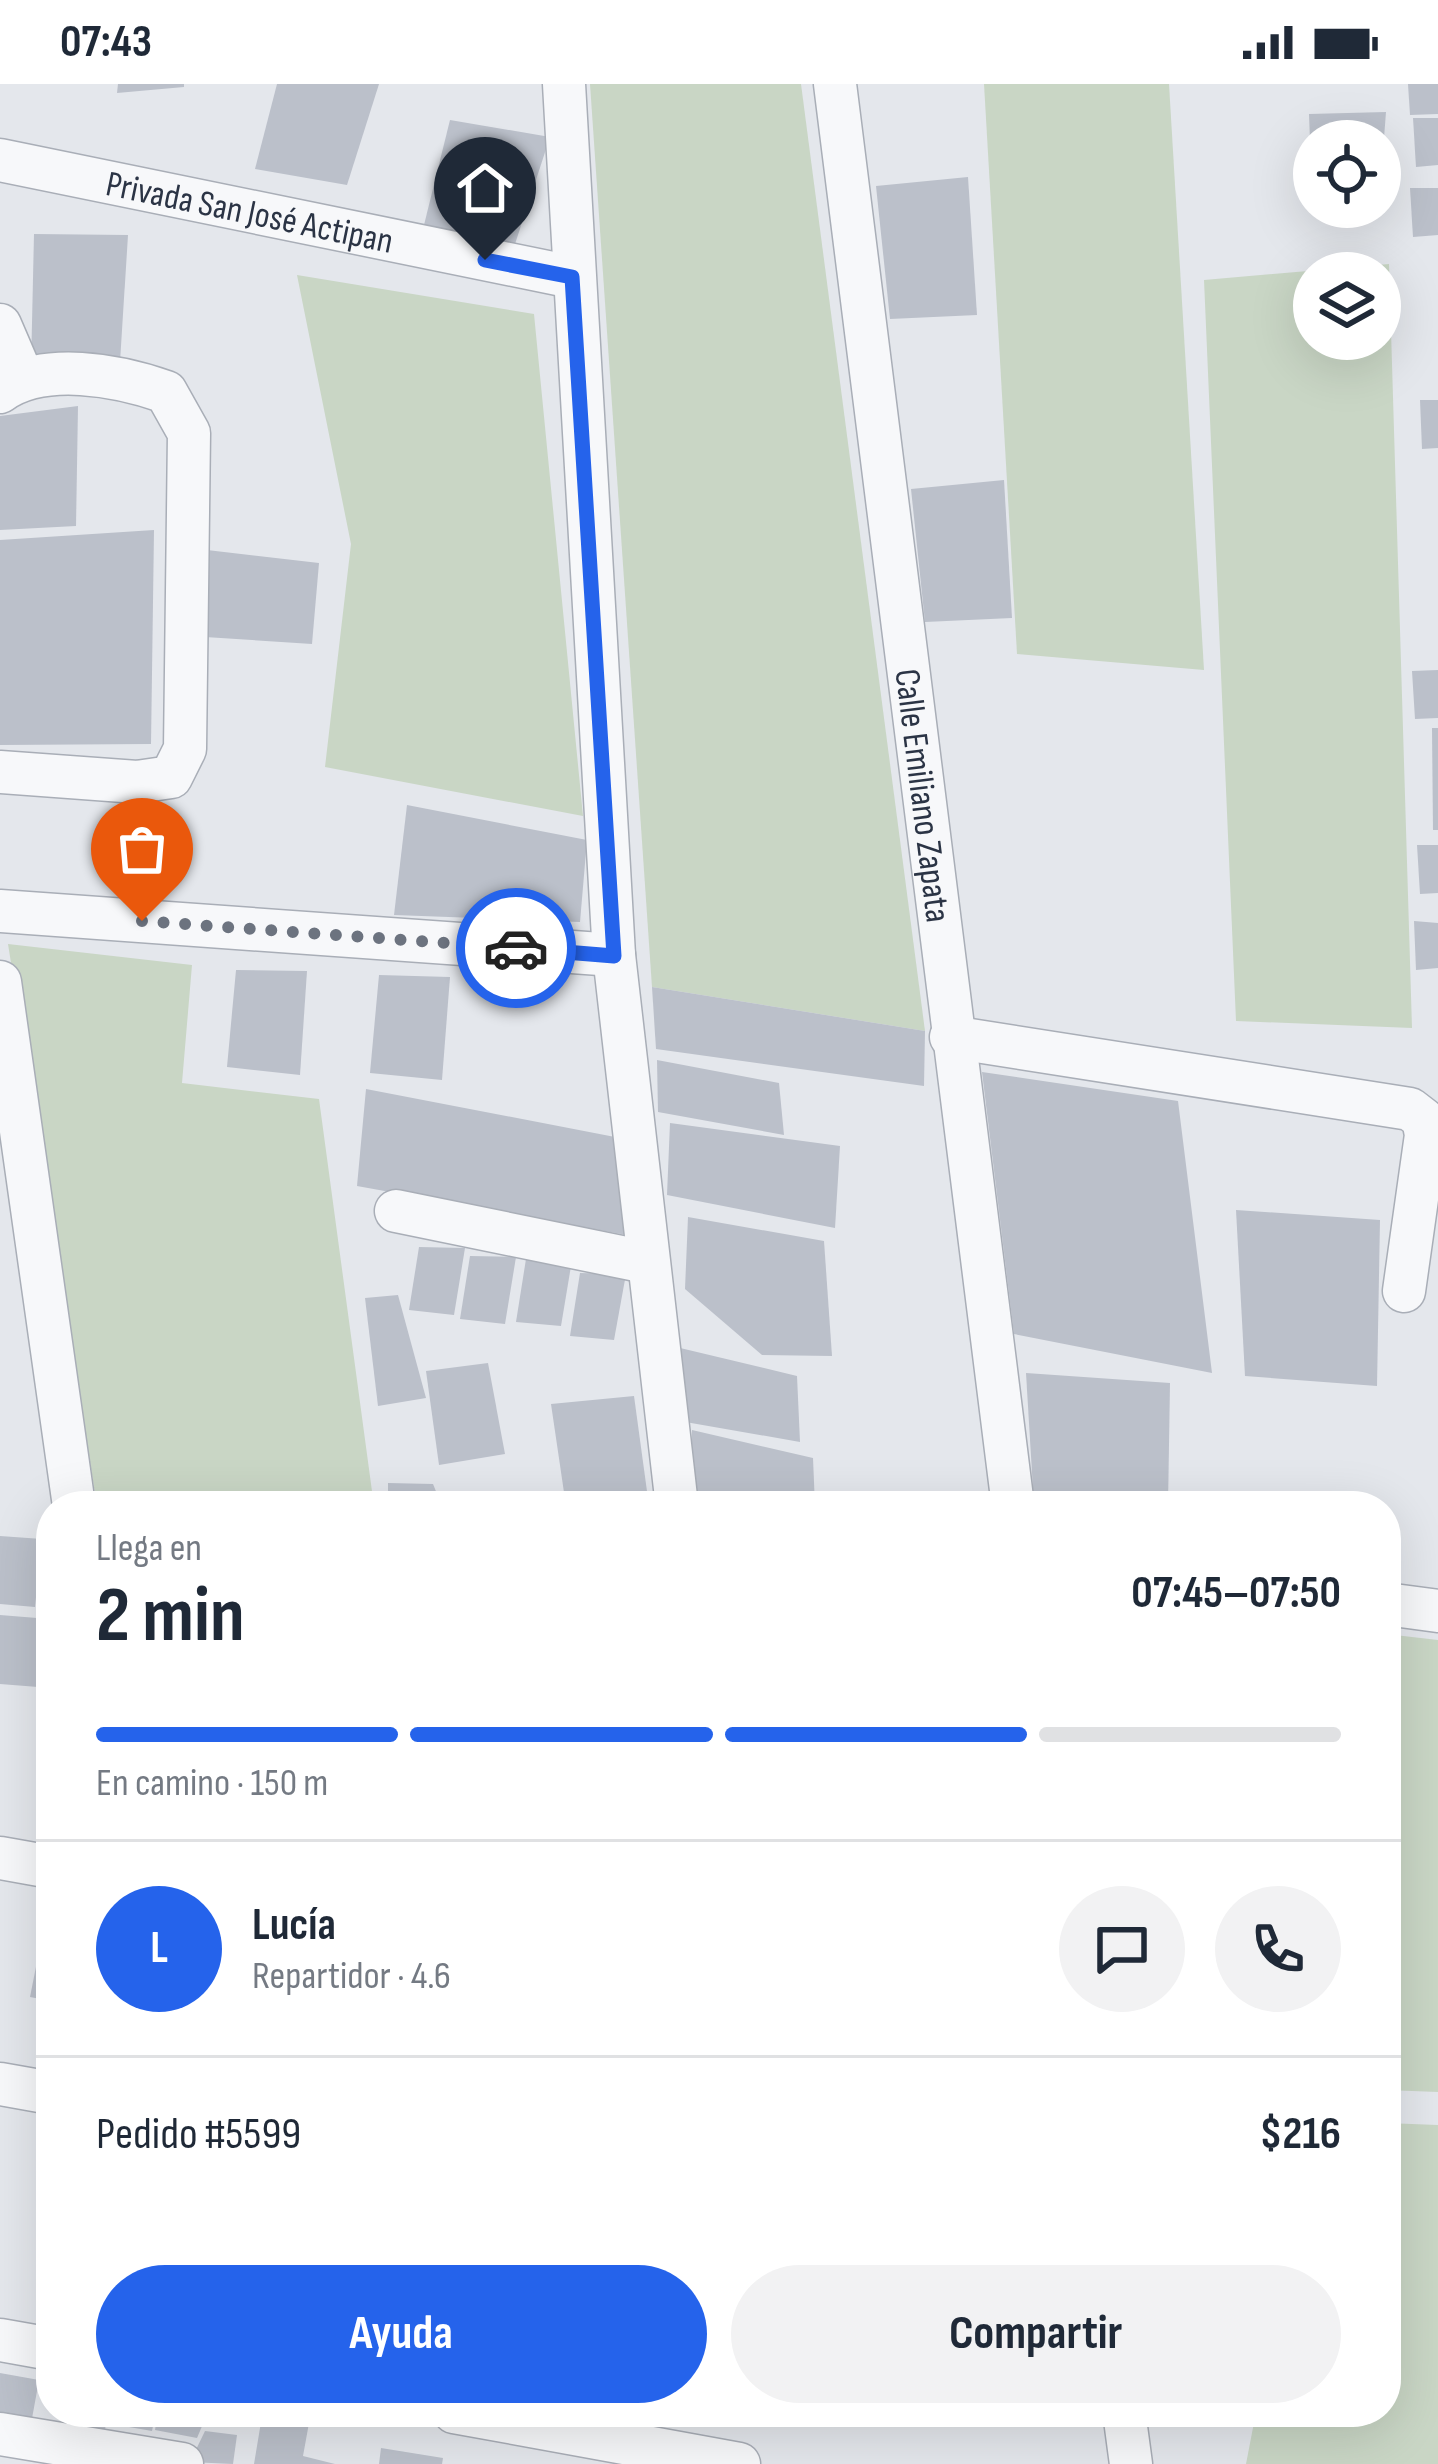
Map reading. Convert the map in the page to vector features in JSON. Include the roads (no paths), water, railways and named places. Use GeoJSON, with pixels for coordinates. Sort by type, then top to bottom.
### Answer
{"type":"FeatureCollection","features":[{"type":"Feature","properties":{"kind":"street"},"geometry":{"type":"LineString","coordinates":[[564,84],[614,956],[675,1491]]}},
{"type":"Feature","properties":{"kind":"street","name":"Calle Emiliano Zapata"},"geometry":{"type":"LineString","coordinates":[[835,84],[1011,1491]]}},
{"type":"Feature","properties":{"kind":"street","name":"Privada San José Actipan"},"geometry":{"type":"LineString","coordinates":[[0,160],[572,277]]}},
{"type":"Feature","properties":{"kind":"street"},"geometry":{"type":"LineString","coordinates":[[0,326],[11,384],[126,378],[166,392],[189,433],[185,748],[171,777],[136,782],[0,772]]}},
{"type":"Feature","properties":{"kind":"street"},"geometry":{"type":"LineString","coordinates":[[0,911],[614,956]]}},
{"type":"Feature","properties":{"kind":"street"},"geometry":{"type":"LineString","coordinates":[[0,982],[72,1491]]}},
{"type":"Feature","properties":{"kind":"street"},"geometry":{"type":"LineString","coordinates":[[951,1037],[1410,1109],[1423,1119],[1426,1135],[1404,1291]]}},
{"type":"Feature","properties":{"kind":"street"},"geometry":{"type":"LineString","coordinates":[[397,1211],[646,1262]]}},
{"type":"Feature","properties":{"kind":"street"},"geometry":{"type":"LineString","coordinates":[[1401,1606],[1438,1611]]}},
{"type":"Feature","properties":{"kind":"street"},"geometry":{"type":"LineString","coordinates":[[0,1858],[36,1864]]}},
{"type":"Feature","properties":{"kind":"street"},"geometry":{"type":"LineString","coordinates":[[0,2084],[36,2090]]}},
{"type":"Feature","properties":{"kind":"street"},"geometry":{"type":"LineString","coordinates":[[0,2340],[36,2346]]}},
{"type":"Feature","properties":{"kind":"street"},"geometry":{"type":"LineString","coordinates":[[1126,2427],[1131,2464]]}},
{"type":"Feature","properties":{"kind":"street"},"geometry":{"type":"LineString","coordinates":[[0,2434],[182,2464]]}},
{"type":"Feature","properties":{"kind":"street"},"geometry":{"type":"LineString","coordinates":[[537,2434],[739,2464]]}}]}
